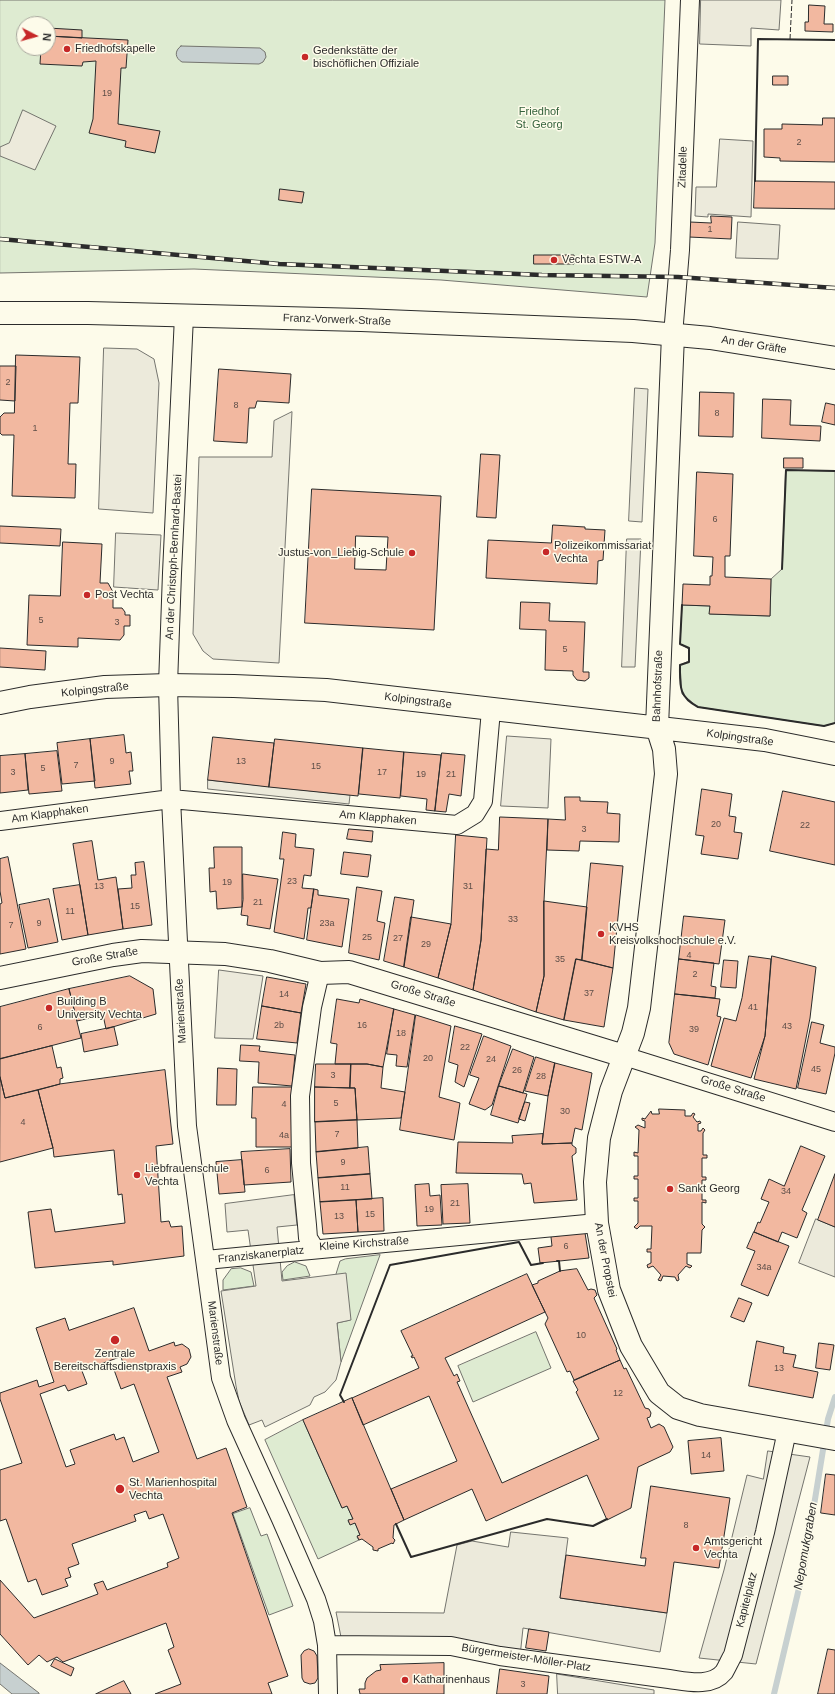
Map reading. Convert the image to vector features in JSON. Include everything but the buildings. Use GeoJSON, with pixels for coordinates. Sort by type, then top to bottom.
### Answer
{"type":"FeatureCollection","features":[{"type":"Feature","properties":{"kind":"street","name":"Zitadelle"},"geometry":{"type":"LineString","coordinates":[[673,335],[680,242],[690,0]]}},
{"type":"Feature","properties":{"kind":"street","name":"Franz-Vorwerk-Straße"},"geometry":{"type":"LineString","coordinates":[[0,313],[88,313],[361,320],[591,329],[673,335]]}},
{"type":"Feature","properties":{"kind":"street","name":"An der Christoph-Bernhard-Bastei"},"geometry":{"type":"LineString","coordinates":[[171,799],[168,684],[184,316]]}},
{"type":"Feature","properties":{"kind":"street","name":"An der Gräfte"},"geometry":{"type":"LineString","coordinates":[[673,335],[746,344],[835,358]]}},
{"type":"Feature","properties":{"kind":"street","name":"Bahnhofstraße"},"geometry":{"type":"LineString","coordinates":[[624,1056],[639,1008],[666,774],[664,749],[657,727],[673,335]]}},
{"type":"Feature","properties":{"kind":"street","name":"Kolpingstraße"},"geometry":{"type":"LineString","coordinates":[[0,703],[30,697],[105,687],[168,684],[326,690],[491,710],[766,740],[835,754]]}},
{"type":"Feature","properties":{"kind":"street","name":"Am Klapphaken"},"geometry":{"type":"LineString","coordinates":[[0,822],[171,799],[457,825],[475,814],[483,801],[491,710]]}},
{"type":"Feature","properties":{"kind":"street"},"geometry":{"type":"LineString","coordinates":[[171,799],[179,952]]}},
{"type":"Feature","properties":{"kind":"street","name":"Große Straße"},"geometry":{"type":"LineString","coordinates":[[0,978],[113,955],[142,951],[225,954],[270,961],[320,972],[349,972],[835,1122]]}},
{"type":"Feature","properties":{"kind":"street","name":"Marienstraße"},"geometry":{"type":"LineString","coordinates":[[179,952],[187,1126],[221,1378],[236,1420],[316,1599],[323,1621],[327,1645],[328,1694]]}},
{"type":"Feature","properties":{"kind":"street","name":"Kleine Kirchstraße"},"geometry":{"type":"LineString","coordinates":[[320,972],[310,1022],[300,1096],[301,1163],[306,1225],[308,1238],[315,1249],[418,1241],[597,1223]]}},
{"type":"Feature","properties":{"kind":"street","name":"An der Propstei"},"geometry":{"type":"LineString","coordinates":[[624,1056],[612,1091],[599,1138],[595,1182],[597,1223],[609,1290],[631,1346],[659,1393],[678,1408],[700,1416],[825,1437]]}},
{"type":"Feature","properties":{"kind":"street","name":"Franziskanerplatz"},"geometry":{"type":"LineString","coordinates":[[206,1260],[315,1249]]}},
{"type":"Feature","properties":{"kind":"street","name":"Kapitelplatz"},"geometry":{"type":"LineString","coordinates":[[723,1673],[733,1655],[765,1532],[787,1430]]}},
{"type":"Feature","properties":{"kind":"street","name":"Bürgermeister-Möller-Platz"},"geometry":{"type":"LineString","coordinates":[[327,1645],[452,1646],[500,1656],[696,1682],[711,1680],[723,1673]]}},
{"type":"Feature","properties":{"kind":"green space","name":"Friedhof St. Georg"},"geometry":{"type":"Polygon","coordinates":[[[0,0],[665,0],[655,243],[647,297],[441,280],[194,269],[0,273],[0,0]]]}},
{"type":"Feature","properties":{"kind":"green space"},"geometry":{"type":"Polygon","coordinates":[[[786,470],[835,471],[835,723],[824,726],[698,707],[682,694],[680,665],[689,661],[689,649],[680,644],[682,605],[710,606],[710,614],[770,616],[771,579],[782,569],[786,470]]]}},
{"type":"Feature","properties":{"kind":"green space"},"geometry":{"type":"Polygon","coordinates":[[[380,1255],[341,1362],[337,1323],[350,1320],[336,1274],[340,1261],[345,1259],[380,1255]]]}},
{"type":"Feature","properties":{"kind":"green space"},"geometry":{"type":"Polygon","coordinates":[[[295,1262],[306,1266],[310,1276],[283,1280],[282,1272],[287,1266],[295,1262]]]}},
{"type":"Feature","properties":{"kind":"green space"},"geometry":{"type":"Polygon","coordinates":[[[241,1268],[251,1272],[254,1286],[223,1290],[223,1280],[231,1269],[241,1268]]]}},
{"type":"Feature","properties":{"kind":"green space"},"geometry":{"type":"Polygon","coordinates":[[[536,1332],[551,1368],[473,1402],[458,1366],[536,1332]]]}},
{"type":"Feature","properties":{"kind":"green space"},"geometry":{"type":"Polygon","coordinates":[[[303,1420],[342,1508],[347,1506],[353,1519],[348,1521],[350,1524],[355,1523],[360,1535],[357,1537],[359,1540],[318,1559],[265,1440],[303,1420]]]}},
{"type":"Feature","properties":{"kind":"green space"},"geometry":{"type":"Polygon","coordinates":[[[250,1508],[261,1536],[267,1534],[293,1606],[269,1615],[233,1514],[250,1508]]]}},
{"type":"Feature","properties":{"kind":"shaded area"},"geometry":{"type":"Polygon","coordinates":[[[701,0],[781,0],[779,30],[751,28],[751,46],[700,44],[701,0]]]}},
{"type":"Feature","properties":{"kind":"shaded area"},"geometry":{"type":"Polygon","coordinates":[[[181,46],[260,48],[265,52],[266,57],[263,62],[259,64],[182,62],[178,59],[176,54],[177,50],[181,46]]]}},
{"type":"Feature","properties":{"kind":"shaded area"},"geometry":{"type":"Polygon","coordinates":[[[23,110],[56,126],[35,170],[0,156],[0,147],[9,143],[23,110]]]}},
{"type":"Feature","properties":{"kind":"shaded area"},"geometry":{"type":"Polygon","coordinates":[[[720,139],[753,141],[751,217],[708,214],[708,217],[695,216],[696,187],[716,187],[720,139]]]}},
{"type":"Feature","properties":{"kind":"shaded area"},"geometry":{"type":"Polygon","coordinates":[[[738,222],[780,225],[778,259],[736,258],[738,222]]]}},
{"type":"Feature","properties":{"kind":"shaded area"},"geometry":{"type":"Polygon","coordinates":[[[104,348],[137,349],[154,359],[159,383],[153,513],[99,509],[104,348]]]}},
{"type":"Feature","properties":{"kind":"shaded area"},"geometry":{"type":"Polygon","coordinates":[[[635,388],[648,389],[642,522],[629,521],[635,388]]]}},
{"type":"Feature","properties":{"kind":"shaded area"},"geometry":{"type":"Polygon","coordinates":[[[292,412],[279,663],[213,659],[203,651],[193,634],[199,457],[272,457],[274,421],[292,412]]]}},
{"type":"Feature","properties":{"kind":"shaded area"},"geometry":{"type":"Polygon","coordinates":[[[116,533],[161,535],[158,590],[114,587],[116,533]]]}},
{"type":"Feature","properties":{"kind":"shaded area"},"geometry":{"type":"Polygon","coordinates":[[[627,539],[641,539],[635,667],[622,667],[627,539]]]}},
{"type":"Feature","properties":{"kind":"shaded area"},"geometry":{"type":"Polygon","coordinates":[[[507,736],[551,739],[548,808],[501,806],[507,736]]]}},
{"type":"Feature","properties":{"kind":"shaded area"},"geometry":{"type":"Polygon","coordinates":[[[208,780],[350,795],[349,804],[208,789],[208,780]]]}},
{"type":"Feature","properties":{"kind":"shaded area"},"geometry":{"type":"Polygon","coordinates":[[[219,970],[263,976],[253,1039],[215,1038],[219,970]]]}},
{"type":"Feature","properties":{"kind":"shaded area"},"geometry":{"type":"Polygon","coordinates":[[[294,1195],[297,1225],[277,1227],[282,1281],[346,1273],[351,1320],[337,1323],[341,1362],[336,1380],[325,1392],[314,1397],[310,1405],[265,1427],[262,1420],[249,1425],[239,1401],[221,1291],[256,1286],[248,1230],[227,1232],[225,1204],[294,1195]]]}},
{"type":"Feature","properties":{"kind":"shaded area"},"geometry":{"type":"Polygon","coordinates":[[[816,1219],[835,1227],[835,1277],[799,1263],[816,1219]]]}},
{"type":"Feature","properties":{"kind":"shaded area"},"geometry":{"type":"Polygon","coordinates":[[[768,1451],[810,1457],[756,1664],[699,1658],[724,1570],[747,1475],[763,1479],[768,1451]]]}},
{"type":"Feature","properties":{"kind":"shaded area"},"geometry":{"type":"Polygon","coordinates":[[[511,1532],[568,1538],[560,1598],[667,1613],[660,1652],[523,1628],[519,1666],[445,1650],[344,1652],[336,1612],[444,1613],[457,1545],[472,1541],[508,1547],[511,1532]]]}},
{"type":"Feature","properties":{"kind":"shaded area"},"geometry":{"type":"Polygon","coordinates":[[[0,1663],[39,1694],[12,1694],[0,1684],[0,1663]]]}},
{"type":"Feature","properties":{"kind":"shaded area"},"geometry":{"type":"Polygon","coordinates":[[[557,1674],[654,1690],[654,1694],[558,1694],[557,1674]]]}},
{"type":"Feature","properties":{"kind":"waterway","name":"Nepomukgraben"},"geometry":{"type":"LineString","coordinates":[[774,1694],[804,1567],[828,1419],[835,1397]]}},
{"type":"Feature","properties":{"kind":"railway"},"geometry":{"type":"LineString","coordinates":[[0,239],[279,264],[542,275],[678,277],[835,288]]}},
{"type":"Feature","properties":{"kind":"fence"},"geometry":{"type":"LineString","coordinates":[[790,39],[792,0]]}},
{"type":"Feature","properties":{"kind":"wall"},"geometry":{"type":"LineString","coordinates":[[755,181],[758,39],[835,40]]}},
{"type":"Feature","properties":{"kind":"wall"},"geometry":{"type":"LineString","coordinates":[[782,569],[786,470],[835,471]]}},
{"type":"Feature","properties":{"kind":"wall"},"geometry":{"type":"LineString","coordinates":[[682,605],[680,644],[689,648],[689,662],[680,665],[680,684],[684,695],[691,703],[698,707],[824,726],[835,723]]}},
{"type":"Feature","properties":{"kind":"wall"},"geometry":{"type":"LineString","coordinates":[[344,1402],[340,1395],[390,1265],[519,1242],[531,1265],[543,1263]]}},
{"type":"Feature","properties":{"kind":"wall"},"geometry":{"type":"LineString","coordinates":[[557,1261],[559,1261],[560,1271]]}},
{"type":"Feature","properties":{"kind":"wall"},"geometry":{"type":"LineString","coordinates":[[396,1524],[411,1557],[547,1519],[593,1526],[607,1519]]}},
{"type":"Feature","properties":{"kind":"place","name":"Friedhofskapelle"},"geometry":{"type":"Point","coordinates":[67,49]}},
{"type":"Feature","properties":{"kind":"place","name":"Gedenkstätte der bischöflichen Offiziale"},"geometry":{"type":"Point","coordinates":[305,57]}},
{"type":"Feature","properties":{"kind":"place","name":"Vechta ESTW-A"},"geometry":{"type":"Point","coordinates":[554,260]}},
{"type":"Feature","properties":{"kind":"place","name":"Polizeikommissariat Vechta"},"geometry":{"type":"Point","coordinates":[546,552]}},
{"type":"Feature","properties":{"kind":"place","name":"Justus-von_Liebig-Schule"},"geometry":{"type":"Point","coordinates":[412,553]}},
{"type":"Feature","properties":{"kind":"place","name":"Post Vechta"},"geometry":{"type":"Point","coordinates":[87,595]}},
{"type":"Feature","properties":{"kind":"place","name":"KVHS Kreisvolkshochschule e.V."},"geometry":{"type":"Point","coordinates":[601,934]}},
{"type":"Feature","properties":{"kind":"place","name":"Building B University Vechta"},"geometry":{"type":"Point","coordinates":[49,1008]}},
{"type":"Feature","properties":{"kind":"place","name":"Liebfrauenschule Vechta"},"geometry":{"type":"Point","coordinates":[137,1175]}},
{"type":"Feature","properties":{"kind":"place","name":"Sankt Georg"},"geometry":{"type":"Point","coordinates":[670,1189]}},
{"type":"Feature","properties":{"kind":"place","name":"Zentrale Bereitschaftsdienstpraxis"},"geometry":{"type":"Point","coordinates":[115,1340]}},
{"type":"Feature","properties":{"kind":"place","name":"St. Marienhospital Vechta"},"geometry":{"type":"Point","coordinates":[120,1489]}},
{"type":"Feature","properties":{"kind":"place","name":"Amtsgericht Vechta"},"geometry":{"type":"Point","coordinates":[696,1548]}},
{"type":"Feature","properties":{"kind":"place","name":"Katharinenhaus"},"geometry":{"type":"Point","coordinates":[405,1680]}}]}
